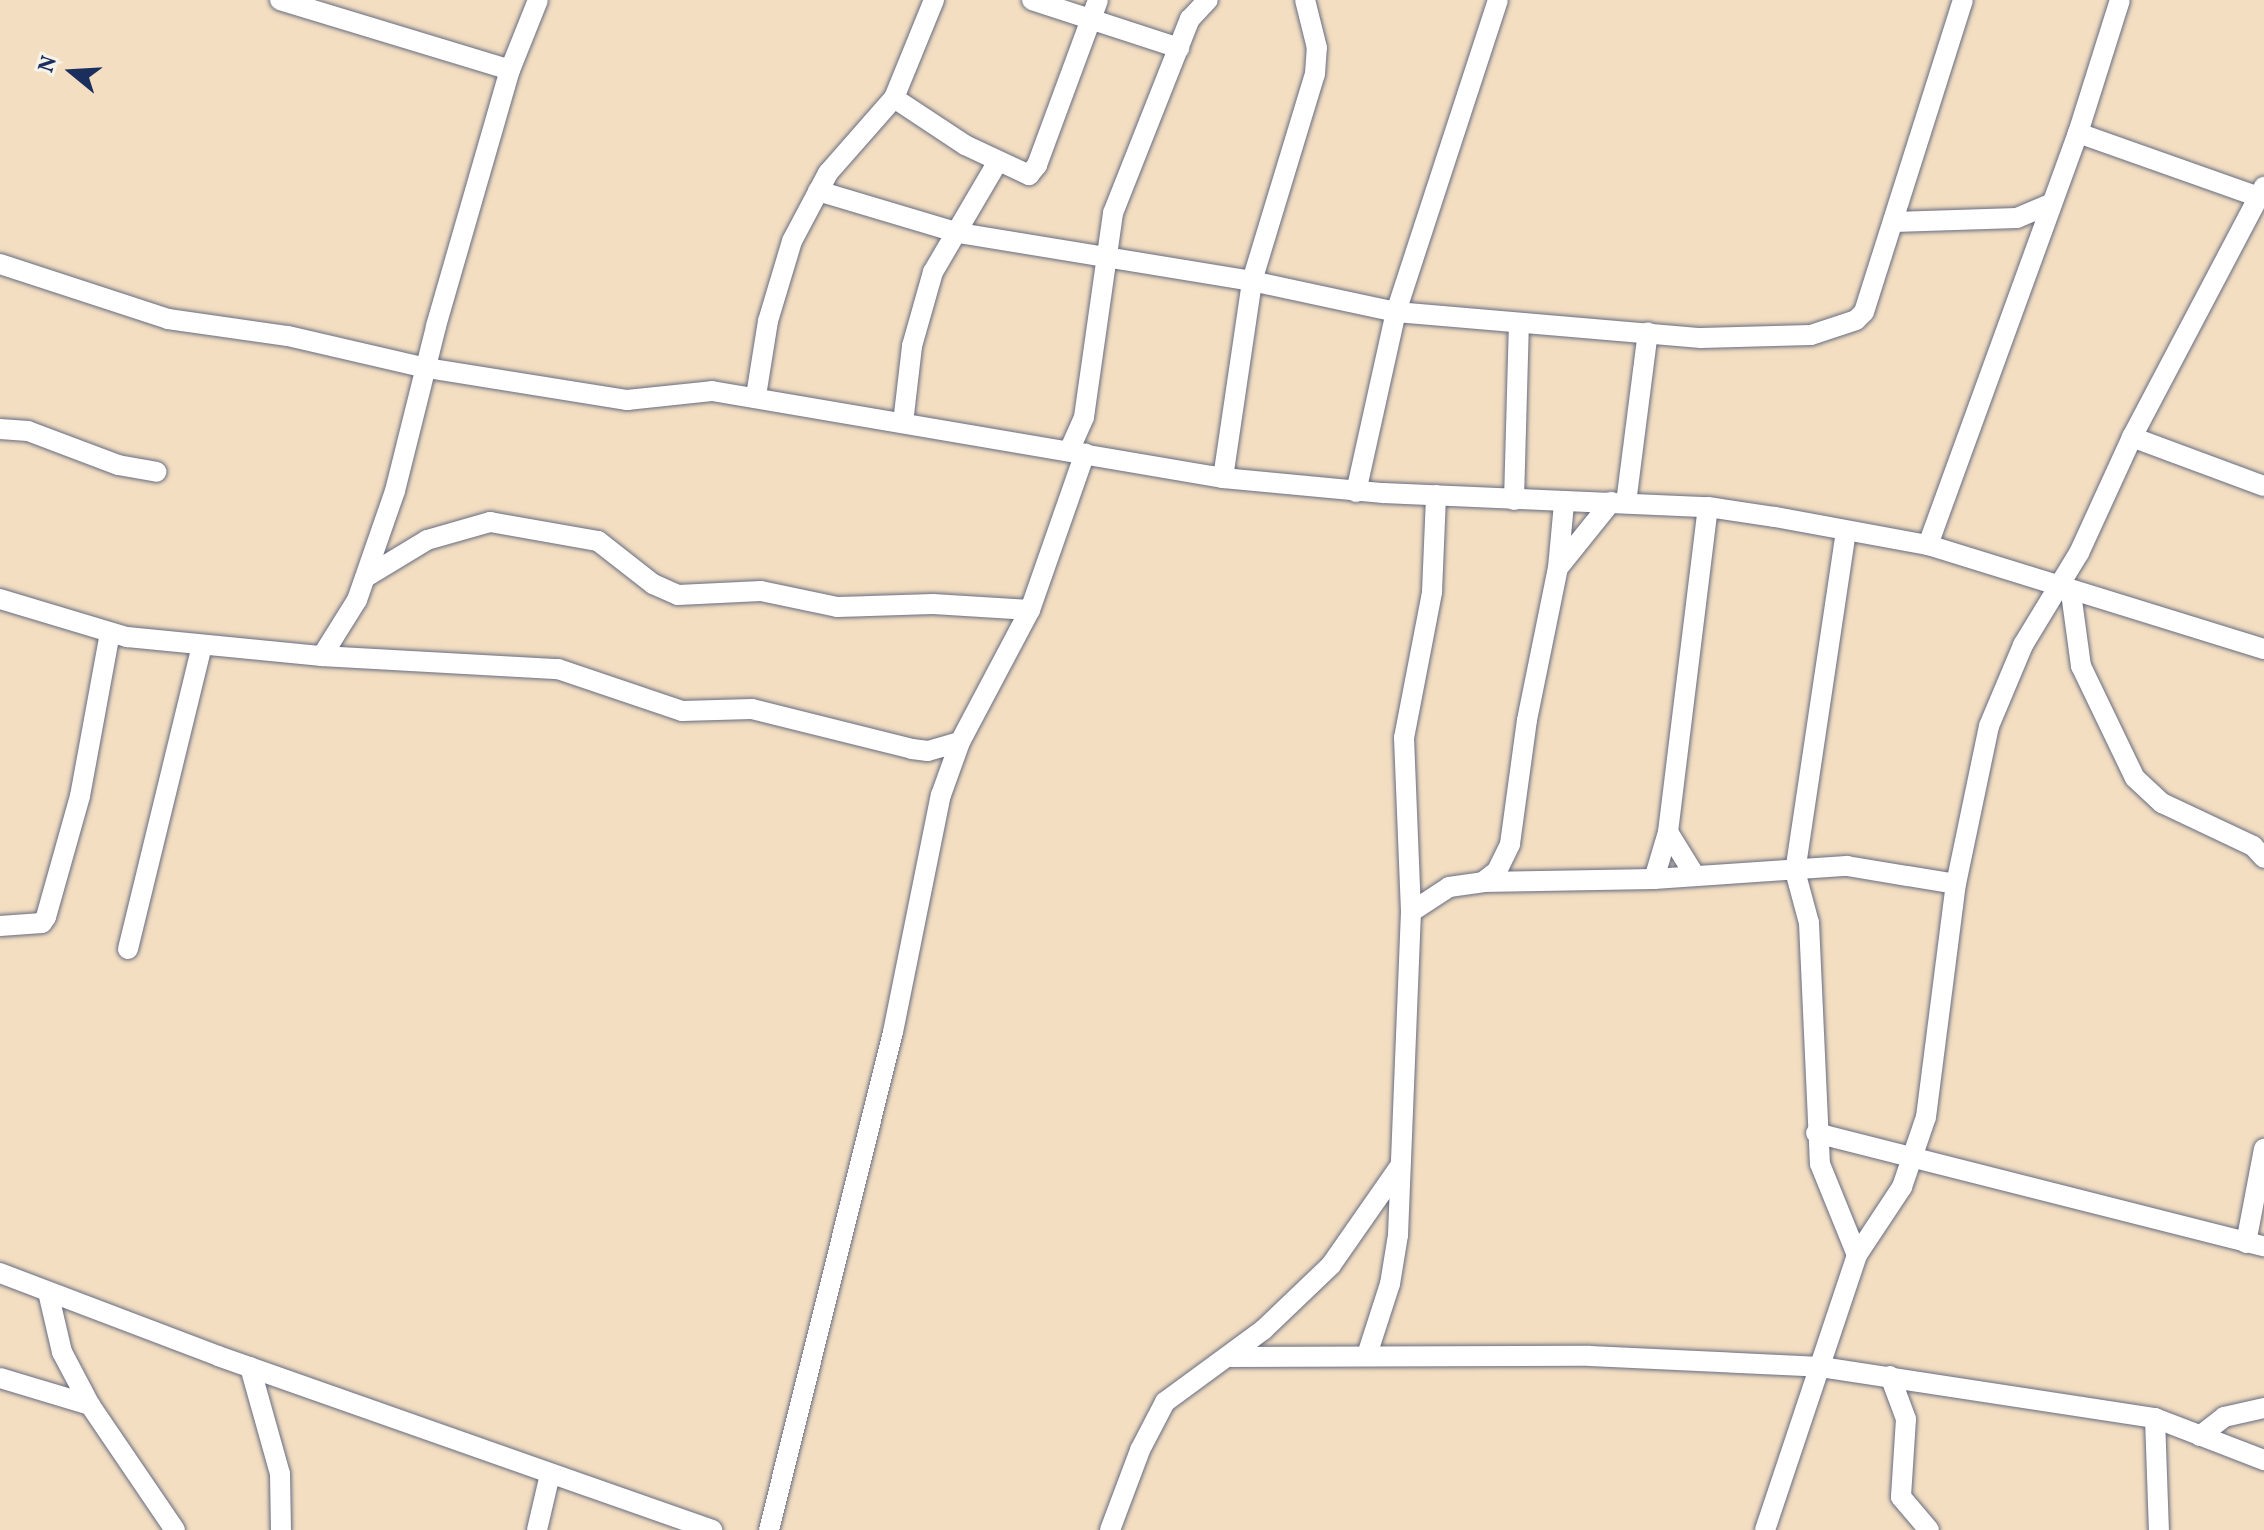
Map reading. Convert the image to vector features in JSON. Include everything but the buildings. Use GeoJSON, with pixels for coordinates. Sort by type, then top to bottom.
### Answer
{"type":"FeatureCollection","features":[{"type":"Feature","properties":{"kind":"street"},"geometry":{"type":"LineString","coordinates":[[280,0],[510,70]]}},
{"type":"Feature","properties":{"kind":"street"},"geometry":{"type":"LineString","coordinates":[[322,656],[366,577],[395,491],[510,70],[538,0]]}},
{"type":"Feature","properties":{"kind":"street"},"geometry":{"type":"LineString","coordinates":[[756,396],[782,274],[818,191],[894,98],[934,0]]}},
{"type":"Feature","properties":{"kind":"street"},"geometry":{"type":"LineString","coordinates":[[1032,0],[1179,48]]}},
{"type":"Feature","properties":{"kind":"street"},"geometry":{"type":"LineString","coordinates":[[894,98],[997,163],[1029,175],[1037,165],[1098,0]]}},
{"type":"Feature","properties":{"kind":"street"},"geometry":{"type":"LineString","coordinates":[[769,1530],[893,1032],[941,795],[960,742],[1030,610],[1077,452],[1113,213],[1190,19],[1208,0]]}},
{"type":"Feature","properties":{"kind":"street"},"geometry":{"type":"LineString","coordinates":[[1223,478],[1252,281],[1315,74],[1317,48],[1305,0]]}},
{"type":"Feature","properties":{"kind":"street"},"geometry":{"type":"LineString","coordinates":[[1356,492],[1396,312],[1498,0]]}},
{"type":"Feature","properties":{"kind":"street"},"geometry":{"type":"LineString","coordinates":[[818,191],[959,233],[1252,281],[1396,312],[1771,339],[1811,335],[1856,320],[1874,288],[1963,0]]}},
{"type":"Feature","properties":{"kind":"street"},"geometry":{"type":"LineString","coordinates":[[1928,545],[2078,133],[2120,0]]}},
{"type":"Feature","properties":{"kind":"street"},"geometry":{"type":"LineString","coordinates":[[1765,1530],[1857,1255],[1902,1187],[1915,1156],[1935,1076],[1956,884],[1989,726],[2023,645],[2063,590],[2132,437],[2261,192],[2078,133]]}},
{"type":"Feature","properties":{"kind":"street"},"geometry":{"type":"LineString","coordinates":[[903,423],[921,308],[933,272],[959,233],[997,163]]}},
{"type":"Feature","properties":{"kind":"street"},"geometry":{"type":"LineString","coordinates":[[1894,222],[2017,218],[2052,203]]}},
{"type":"Feature","properties":{"kind":"street"},"geometry":{"type":"LineString","coordinates":[[0,264],[168,319],[288,336],[427,368],[627,400],[712,391],[756,396],[1223,478],[1356,492],[1708,507],[1928,545],[2063,590],[2264,649]]}},
{"type":"Feature","properties":{"kind":"street"},"geometry":{"type":"LineString","coordinates":[[1514,500],[1519,323]]}},
{"type":"Feature","properties":{"kind":"street"},"geometry":{"type":"LineString","coordinates":[[1558,568],[1619,502],[1648,332]]}},
{"type":"Feature","properties":{"kind":"street"},"geometry":{"type":"LineString","coordinates":[[0,429],[28,431],[118,465],[156,472]]}},
{"type":"Feature","properties":{"kind":"street"},"geometry":{"type":"LineString","coordinates":[[2132,437],[2264,486]]}},
{"type":"Feature","properties":{"kind":"street"},"geometry":{"type":"LineString","coordinates":[[1367,1355],[1376,1331],[1398,1235],[1411,912],[1404,738],[1432,592],[1436,495]]}},
{"type":"Feature","properties":{"kind":"street"},"geometry":{"type":"LineString","coordinates":[[1483,882],[1497,871],[1510,844],[1527,720],[1558,568],[1564,503]]}},
{"type":"Feature","properties":{"kind":"street"},"geometry":{"type":"LineString","coordinates":[[1654,879],[1668,832],[1708,507]]}},
{"type":"Feature","properties":{"kind":"street"},"geometry":{"type":"LineString","coordinates":[[366,577],[427,540],[490,522],[598,541],[653,584],[678,595],[761,591],[837,607],[1030,610]]}},
{"type":"Feature","properties":{"kind":"street"},"geometry":{"type":"LineString","coordinates":[[1846,531],[1795,871],[1809,923],[1816,1133],[1820,1164],[1857,1255]]}},
{"type":"Feature","properties":{"kind":"street"},"geometry":{"type":"LineString","coordinates":[[2063,590],[2081,666],[2135,778],[2162,803],[2253,846],[2264,858]]}},
{"type":"Feature","properties":{"kind":"street"},"geometry":{"type":"LineString","coordinates":[[0,599],[110,633],[322,656],[558,669],[682,711],[752,709],[928,751],[960,742]]}},
{"type":"Feature","properties":{"kind":"street"},"geometry":{"type":"LineString","coordinates":[[0,926],[42,923],[46,917],[80,796],[110,633]]}},
{"type":"Feature","properties":{"kind":"street"},"geometry":{"type":"LineString","coordinates":[[128,949],[202,645]]}},
{"type":"Feature","properties":{"kind":"street"},"geometry":{"type":"LineString","coordinates":[[1668,832],[1694,874]]}},
{"type":"Feature","properties":{"kind":"street"},"geometry":{"type":"LineString","coordinates":[[1411,912],[1449,887],[1483,882],[1654,879],[1694,874],[1871,867],[1956,884]]}},
{"type":"Feature","properties":{"kind":"street"},"geometry":{"type":"LineString","coordinates":[[1816,1133],[2255,1245],[2264,1149]]}},
{"type":"Feature","properties":{"kind":"street"},"geometry":{"type":"LineString","coordinates":[[1110,1530],[1140,1450],[1165,1402],[1229,1357],[1331,1265],[1400,1166]]}},
{"type":"Feature","properties":{"kind":"street"},"geometry":{"type":"LineString","coordinates":[[0,1273],[250,1367],[712,1530]]}},
{"type":"Feature","properties":{"kind":"street"},"geometry":{"type":"LineString","coordinates":[[48,1292],[62,1352],[90,1405],[175,1530]]}},
{"type":"Feature","properties":{"kind":"street"},"geometry":{"type":"LineString","coordinates":[[1376,1331],[1397,1354]]}},
{"type":"Feature","properties":{"kind":"street"},"geometry":{"type":"LineString","coordinates":[[1229,1357],[1397,1354],[1821,1367],[2155,1418],[2264,1460]]}},
{"type":"Feature","properties":{"kind":"street"},"geometry":{"type":"LineString","coordinates":[[1797,1366],[1813,1391]]}},
{"type":"Feature","properties":{"kind":"street"},"geometry":{"type":"LineString","coordinates":[[250,1367],[280,1474],[281,1530]]}},
{"type":"Feature","properties":{"kind":"street"},"geometry":{"type":"LineString","coordinates":[[1890,1376],[1906,1419],[1901,1497],[1929,1530]]}},
{"type":"Feature","properties":{"kind":"street"},"geometry":{"type":"LineString","coordinates":[[0,1378],[90,1405]]}},
{"type":"Feature","properties":{"kind":"street"},"geometry":{"type":"LineString","coordinates":[[2200,1436],[2224,1417],[2264,1408]]}},
{"type":"Feature","properties":{"kind":"street"},"geometry":{"type":"LineString","coordinates":[[2155,1418],[2159,1530]]}},
{"type":"Feature","properties":{"kind":"street"},"geometry":{"type":"LineString","coordinates":[[537,1530],[550,1474]]}}]}
